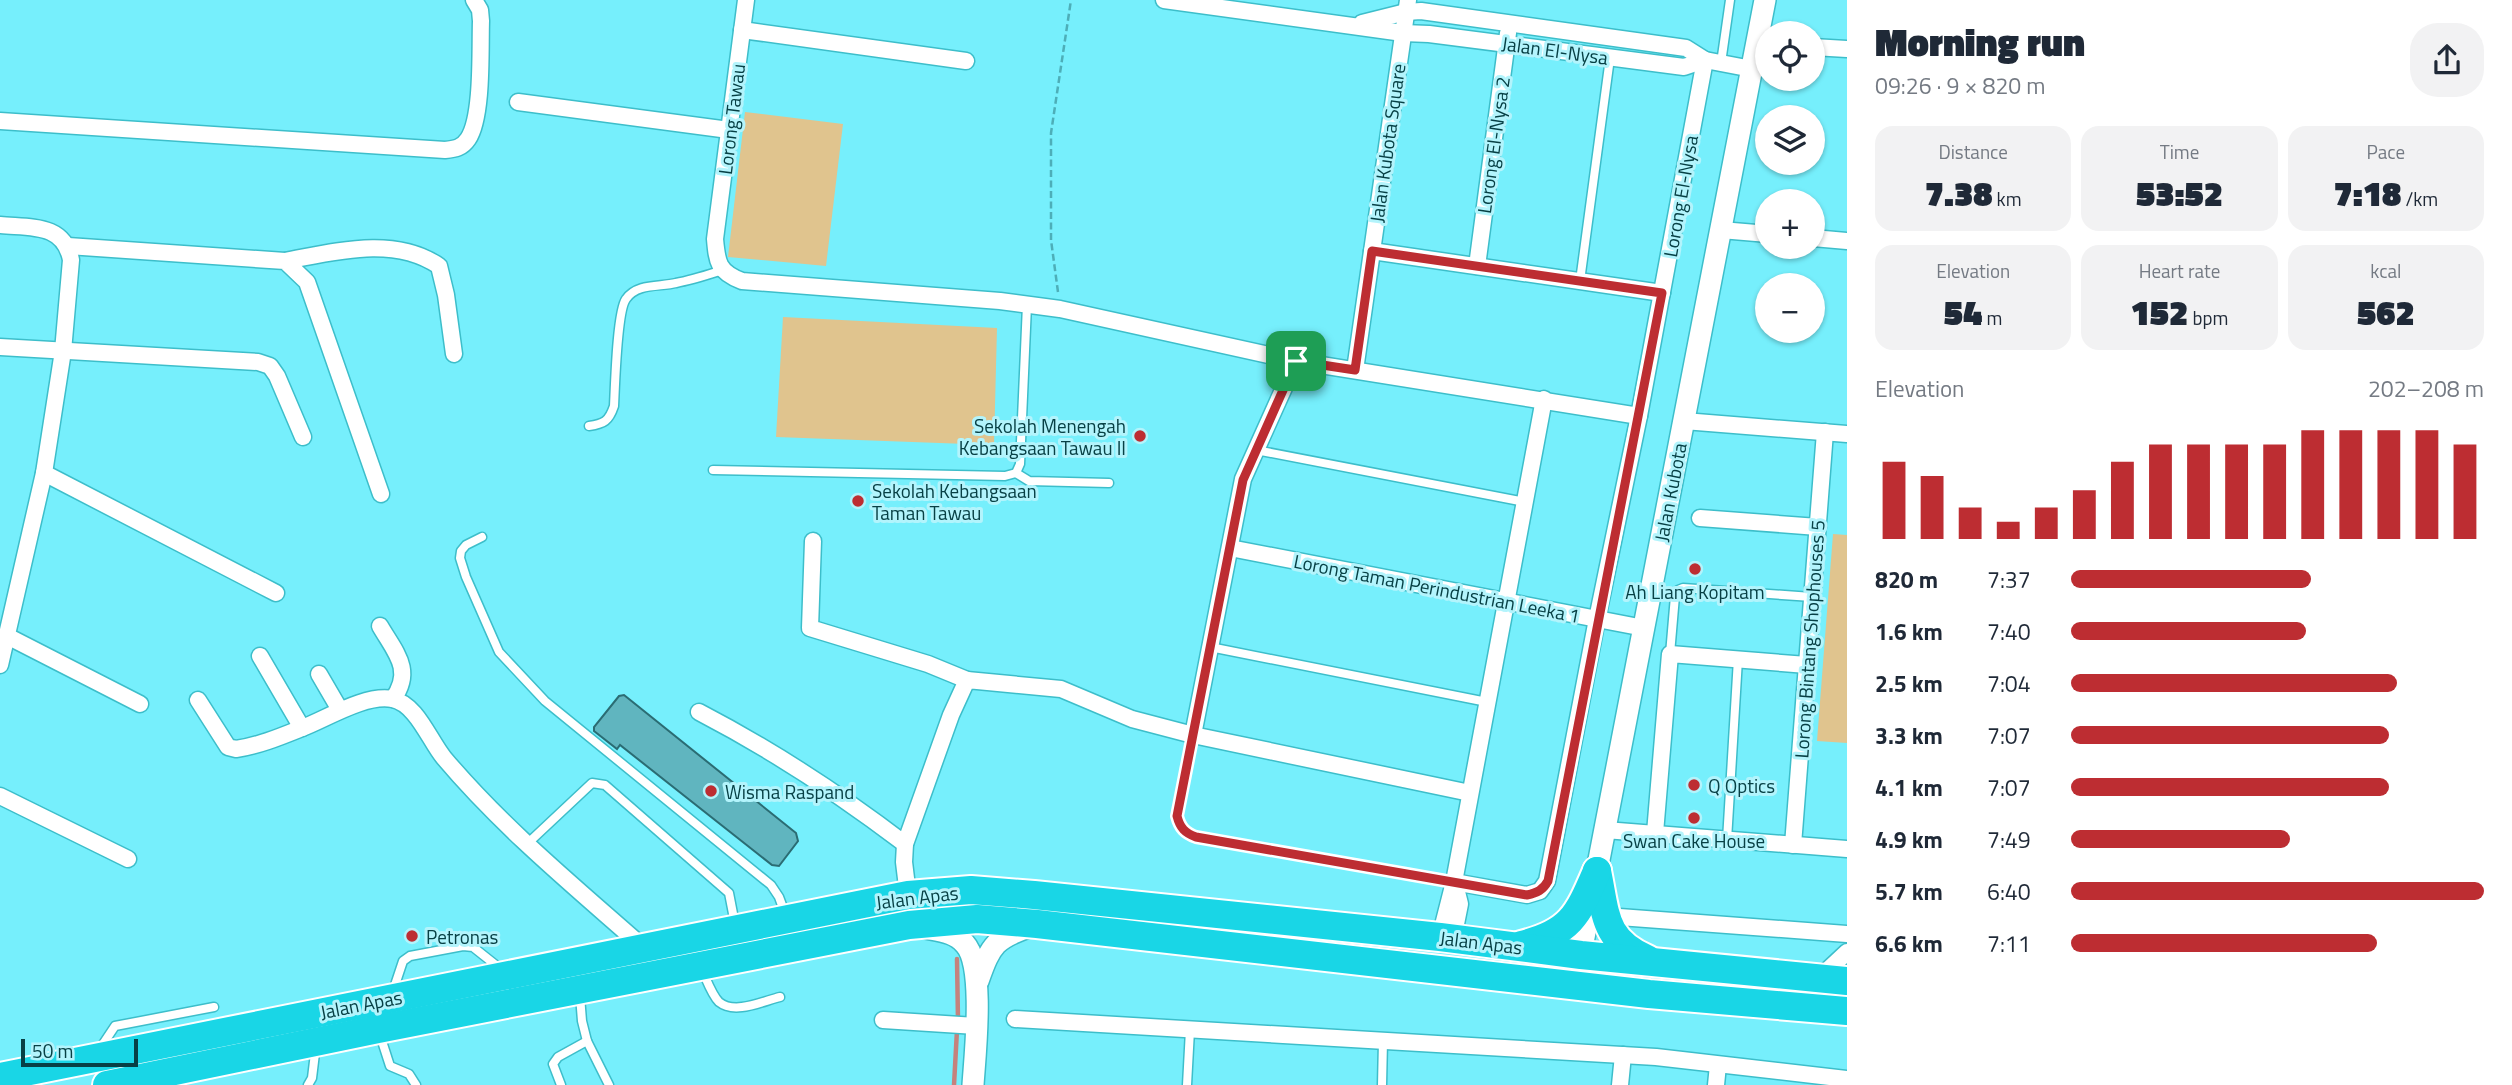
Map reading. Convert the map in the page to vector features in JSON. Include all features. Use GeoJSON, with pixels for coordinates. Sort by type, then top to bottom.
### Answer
{"type":"FeatureCollection","features":[{"type":"Feature","properties":{"kind":"highway"},"geometry":{"type":"LineString","coordinates":[[1597,871],[1610,929],[1624,947],[1655,963]]}},
{"type":"Feature","properties":{"kind":"highway"},"geometry":{"type":"LineString","coordinates":[[1513,947],[1539,941],[1569,922],[1583,903],[1597,871]]}},
{"type":"Feature","properties":{"kind":"highway","name":"Jalan Apas"},"geometry":{"type":"LineString","coordinates":[[0,1077],[908,895],[971,891],[1034,895],[1447,938],[1655,963],[1847,981]]}},
{"type":"Feature","properties":{"kind":"highway","name":"Jalan Apas"},"geometry":{"type":"LineString","coordinates":[[107,1085],[186,1074],[378,1029],[909,925],[977,919],[1575,984]]}},
{"type":"Feature","properties":{"kind":"highway"},"geometry":{"type":"LineString","coordinates":[[1300,923],[1372,940],[1427,948],[1437,953],[1438,969]]}},
{"type":"Feature","properties":{"kind":"highway"},"geometry":{"type":"LineString","coordinates":[[1575,984],[1578,995],[1583,1000],[1590,1004],[1617,1008],[1747,1016],[1768,1012],[1779,1005],[1847,1011]]}},
{"type":"Feature","properties":{"kind":"street"},"geometry":{"type":"LineString","coordinates":[[0,121],[457,149],[467,142],[471,133],[478,99],[481,21],[480,10],[474,0]]}},
{"type":"Feature","properties":{"kind":"street","name":"Lorong Tawau"},"geometry":{"type":"LineString","coordinates":[[723,270],[716,252],[715,239],[746,0]]}},
{"type":"Feature","properties":{"kind":"street","name":"Jalan El-Nysa"},"geometry":{"type":"LineString","coordinates":[[1164,0],[1403,33],[1507,43],[1684,67],[1713,61]]}},
{"type":"Feature","properties":{"kind":"street","name":"Jalan Kubota"},"geometry":{"type":"LineString","coordinates":[[1764,21],[1765,0]]}},
{"type":"Feature","properties":{"kind":"street","name":"Jalan El-Nysa"},"geometry":{"type":"LineString","coordinates":[[1350,25],[1407,6],[1421,11],[1686,48],[1713,61],[1752,69]]}},
{"type":"Feature","properties":{"kind":"street","name":"Jalan Kubota Square"},"geometry":{"type":"LineString","coordinates":[[1355,370],[1407,6]]}},
{"type":"Feature","properties":{"kind":"street","name":"Lorong El-Nysa 2"},"geometry":{"type":"LineString","coordinates":[[1477,266],[1509,23]]}},
{"type":"Feature","properties":{"kind":"street"},"geometry":{"type":"LineString","coordinates":[[742,30],[966,61]]}},
{"type":"Feature","properties":{"kind":"street"},"geometry":{"type":"LineString","coordinates":[[1825,48],[1847,49]]}},
{"type":"Feature","properties":{"kind":"street","name":"Lorong El-Nysa"},"geometry":{"type":"LineString","coordinates":[[1454,882],[1527,895],[1545,887],[1640,416],[1662,293],[1713,61]]}},
{"type":"Feature","properties":{"kind":"street","name":"Jalan Kubota"},"geometry":{"type":"LineString","coordinates":[[1575,984],[1605,830],[1639,627],[1684,421],[1755,61]]}},
{"type":"Feature","properties":{"kind":"street"},"geometry":{"type":"LineString","coordinates":[[517,102],[730,130]]}},
{"type":"Feature","properties":{"kind":"street"},"geometry":{"type":"LineString","coordinates":[[0,225],[42,229],[57,234],[68,246],[71,260],[63,351],[44,473],[0,665]]}},
{"type":"Feature","properties":{"kind":"street"},"geometry":{"type":"LineString","coordinates":[[1720,230],[1755,233]]}},
{"type":"Feature","properties":{"kind":"street"},"geometry":{"type":"LineString","coordinates":[[1825,239],[1847,241]]}},
{"type":"Feature","properties":{"kind":"street"},"geometry":{"type":"LineString","coordinates":[[68,246],[285,261],[344,250],[377,248],[426,257],[439,266],[454,354]]}},
{"type":"Feature","properties":{"kind":"street"},"geometry":{"type":"LineString","coordinates":[[1372,251],[1662,293]]}},
{"type":"Feature","properties":{"kind":"street"},"geometry":{"type":"LineString","coordinates":[[285,261],[307,282],[381,494]]}},
{"type":"Feature","properties":{"kind":"street"},"geometry":{"type":"LineString","coordinates":[[723,270],[741,281],[1060,309],[1296,361],[1640,416]]}},
{"type":"Feature","properties":{"kind":"street"},"geometry":{"type":"LineString","coordinates":[[0,347],[258,362],[270,366],[277,376],[303,437]]}},
{"type":"Feature","properties":{"kind":"street"},"geometry":{"type":"LineString","coordinates":[[1193,735],[1243,480],[1296,361]]}},
{"type":"Feature","properties":{"kind":"street"},"geometry":{"type":"LineString","coordinates":[[1447,938],[1470,793],[1544,399]]}},
{"type":"Feature","properties":{"kind":"street"},"geometry":{"type":"LineString","coordinates":[[1684,421],[1847,434]]}},
{"type":"Feature","properties":{"kind":"street","name":"Lorong Bintang Shophouses 5"},"geometry":{"type":"LineString","coordinates":[[1793,845],[1825,432]]}},
{"type":"Feature","properties":{"kind":"street"},"geometry":{"type":"LineString","coordinates":[[44,473],[276,593]]}},
{"type":"Feature","properties":{"kind":"street"},"geometry":{"type":"LineString","coordinates":[[1700,518],[1818,527]]}},
{"type":"Feature","properties":{"kind":"street"},"geometry":{"type":"LineString","coordinates":[[813,541],[810,628],[928,664],[967,680],[1061,689],[1132,719],[1193,735],[1470,793]]}},
{"type":"Feature","properties":{"kind":"street","name":"Lorong Taman Perindustrian Leeka 1"},"geometry":{"type":"LineString","coordinates":[[1230,548],[1639,627]]}},
{"type":"Feature","properties":{"kind":"street"},"geometry":{"type":"LineString","coordinates":[[380,626],[403,667],[403,679],[393,699]]}},
{"type":"Feature","properties":{"kind":"street"},"geometry":{"type":"LineString","coordinates":[[7,636],[140,704]]}},
{"type":"Feature","properties":{"kind":"street"},"geometry":{"type":"LineString","coordinates":[[1656,834],[1670,654],[1807,664]]}},
{"type":"Feature","properties":{"kind":"street"},"geometry":{"type":"LineString","coordinates":[[260,656],[302,728]]}},
{"type":"Feature","properties":{"kind":"street"},"geometry":{"type":"LineString","coordinates":[[319,674],[340,710]]}},
{"type":"Feature","properties":{"kind":"street"},"geometry":{"type":"LineString","coordinates":[[908,895],[905,844],[951,715],[967,680]]}},
{"type":"Feature","properties":{"kind":"street"},"geometry":{"type":"LineString","coordinates":[[198,701],[228,747],[236,749],[302,728],[340,710],[378,699],[393,699],[408,707],[443,757],[527,845],[644,948]]}},
{"type":"Feature","properties":{"kind":"street"},"geometry":{"type":"LineString","coordinates":[[699,712],[758,742],[841,795],[905,844]]}},
{"type":"Feature","properties":{"kind":"street"},"geometry":{"type":"LineString","coordinates":[[0,796],[128,859]]}},
{"type":"Feature","properties":{"kind":"street"},"geometry":{"type":"LineString","coordinates":[[1605,830],[1847,849]]}},
{"type":"Feature","properties":{"kind":"street"},"geometry":{"type":"LineString","coordinates":[[1606,916],[1847,934]]}},
{"type":"Feature","properties":{"kind":"street"},"geometry":{"type":"LineString","coordinates":[[973,1085],[970,1026],[978,981],[989,951],[997,942],[1014,932],[1037,924]]}},
{"type":"Feature","properties":{"kind":"street"},"geometry":{"type":"LineString","coordinates":[[909,925],[944,931],[957,937],[968,946],[978,981]]}},
{"type":"Feature","properties":{"kind":"street"},"geometry":{"type":"LineString","coordinates":[[1818,979],[1847,952]]}},
{"type":"Feature","properties":{"kind":"street"},"geometry":{"type":"LineString","coordinates":[[1015,1019],[1623,1055],[1718,1065],[1810,1080],[1847,1079]]}},
{"type":"Feature","properties":{"kind":"street"},"geometry":{"type":"LineString","coordinates":[[883,1020],[970,1026]]}},
{"type":"Feature","properties":{"kind":"street"},"geometry":{"type":"LineString","coordinates":[[1620,1085],[1623,1055]]}},
{"type":"Feature","properties":{"kind":"street"},"geometry":{"type":"LineString","coordinates":[[1716,1085],[1718,1065]]}},
{"type":"Feature","properties":{"kind":"lane"},"geometry":{"type":"LineString","coordinates":[[1713,61],[1730,0]]}},
{"type":"Feature","properties":{"kind":"lane"},"geometry":{"type":"LineString","coordinates":[[1580,281],[1610,58]]}},
{"type":"Feature","properties":{"kind":"lane"},"geometry":{"type":"LineString","coordinates":[[589,426],[603,424],[610,417],[614,406],[621,314],[625,299],[653,285],[673,284],[723,270]]}},
{"type":"Feature","properties":{"kind":"lane"},"geometry":{"type":"LineString","coordinates":[[1016,473],[1020,464],[1027,305]]}},
{"type":"Feature","properties":{"kind":"lane"},"geometry":{"type":"LineString","coordinates":[[1255,450],[1525,502]]}},
{"type":"Feature","properties":{"kind":"lane"},"geometry":{"type":"LineString","coordinates":[[713,470],[1005,476],[1016,473],[1029,481],[1110,483]]}},
{"type":"Feature","properties":{"kind":"lane"},"geometry":{"type":"LineString","coordinates":[[482,537],[466,545],[460,558],[499,652],[545,701],[771,885],[788,919]]}},
{"type":"Feature","properties":{"kind":"lane"},"geometry":{"type":"LineString","coordinates":[[1670,654],[1675,596],[1678,590],[1683,588],[1812,597]]}},
{"type":"Feature","properties":{"kind":"lane"},"geometry":{"type":"LineString","coordinates":[[1210,647],[1487,702]]}},
{"type":"Feature","properties":{"kind":"lane"},"geometry":{"type":"LineString","coordinates":[[1727,840],[1738,659]]}},
{"type":"Feature","properties":{"kind":"lane"},"geometry":{"type":"LineString","coordinates":[[1193,735],[1177,816],[1186,833],[1196,837],[1454,882]]}},
{"type":"Feature","properties":{"kind":"lane"},"geometry":{"type":"LineString","coordinates":[[527,845],[592,783],[605,785],[729,893],[736,931]]}},
{"type":"Feature","properties":{"kind":"lane"},"geometry":{"type":"LineString","coordinates":[[391,997],[403,961],[410,956],[463,946],[473,947],[481,952],[508,976]]}},
{"type":"Feature","properties":{"kind":"lane"},"geometry":{"type":"LineString","coordinates":[[700,966],[718,1001],[727,1007],[738,1008],[780,997]]}},
{"type":"Feature","properties":{"kind":"lane"},"geometry":{"type":"LineString","coordinates":[[579,990],[587,1041],[609,1085]]}},
{"type":"Feature","properties":{"kind":"lane"},"geometry":{"type":"LineString","coordinates":[[93,1059],[115,1026],[214,1007]]}},
{"type":"Feature","properties":{"kind":"lane"},"geometry":{"type":"LineString","coordinates":[[378,1029],[390,1066],[408,1072],[416,1085]]}},
{"type":"Feature","properties":{"kind":"lane"},"geometry":{"type":"LineString","coordinates":[[1187,1085],[1190,1030]]}},
{"type":"Feature","properties":{"kind":"lane"},"geometry":{"type":"LineString","coordinates":[[561,1085],[553,1064],[558,1057],[587,1041]]}},
{"type":"Feature","properties":{"kind":"lane"},"geometry":{"type":"LineString","coordinates":[[1382,1085],[1383,1041]]}},
{"type":"Feature","properties":{"kind":"lane"},"geometry":{"type":"LineString","coordinates":[[308,1085],[312,1079],[317,1042]]}},
{"type":"Feature","properties":{"kind":"path"},"geometry":{"type":"LineString","coordinates":[[1060,309],[1051,240],[1051,133],[1071,0]]}},
{"type":"Feature","properties":{"kind":"shaded area"},"geometry":{"type":"Polygon","coordinates":[[[745,112],[843,124],[826,266],[728,257],[745,112]]]}},
{"type":"Feature","properties":{"kind":"shaded area"},"geometry":{"type":"Polygon","coordinates":[[[783,317],[997,328],[994,445],[776,437],[783,317]]]}},
{"type":"Feature","properties":{"kind":"shaded area"},"geometry":{"type":"Polygon","coordinates":[[[1833,534],[1847,535],[1847,743],[1817,741],[1833,534]]]}},
{"type":"Feature","properties":{"kind":"building","name":"Wisma Raspand"},"geometry":{"type":"Polygon","coordinates":[[[624,695],[796,833],[798,841],[779,866],[772,865],[620,745],[617,749],[594,731],[594,727],[619,696],[624,695]]]}},
{"type":"Feature","properties":{"kind":"waterway"},"geometry":{"type":"LineString","coordinates":[[957,959],[958,1021]]}},
{"type":"Feature","properties":{"kind":"waterway"},"geometry":{"type":"LineString","coordinates":[[954,1085],[957,1030]]}},
{"type":"Feature","properties":{"kind":"place","name":"Sekolah Menengah Kebangsaan Tawau II"},"geometry":{"type":"Point","coordinates":[1140,436]}},
{"type":"Feature","properties":{"kind":"place","name":"Sekolah Kebangsaan Taman Tawau"},"geometry":{"type":"Point","coordinates":[858,501]}},
{"type":"Feature","properties":{"kind":"place","name":"Ah Liang Kopitam"},"geometry":{"type":"Point","coordinates":[1695,569]}},
{"type":"Feature","properties":{"kind":"place","name":"Q Optics"},"geometry":{"type":"Point","coordinates":[1694,785]}},
{"type":"Feature","properties":{"kind":"place","name":"Wisma Raspand"},"geometry":{"type":"Point","coordinates":[711,791]}},
{"type":"Feature","properties":{"kind":"place","name":"Swan Cake House"},"geometry":{"type":"Point","coordinates":[1694,818]}},
{"type":"Feature","properties":{"kind":"place","name":"Petronas"},"geometry":{"type":"Point","coordinates":[412,936]}},
{"type":"Feature","properties":{"kind":"route"},"geometry":{"type":"LineString","coordinates":[[1372,251],[1662,293],[1548,881],[1545,887],[1534,894],[1527,895],[1196,837],[1186,833],[1180,825],[1178,806],[1243,480],[1296,361],[1355,370],[1372,251]]}}]}
